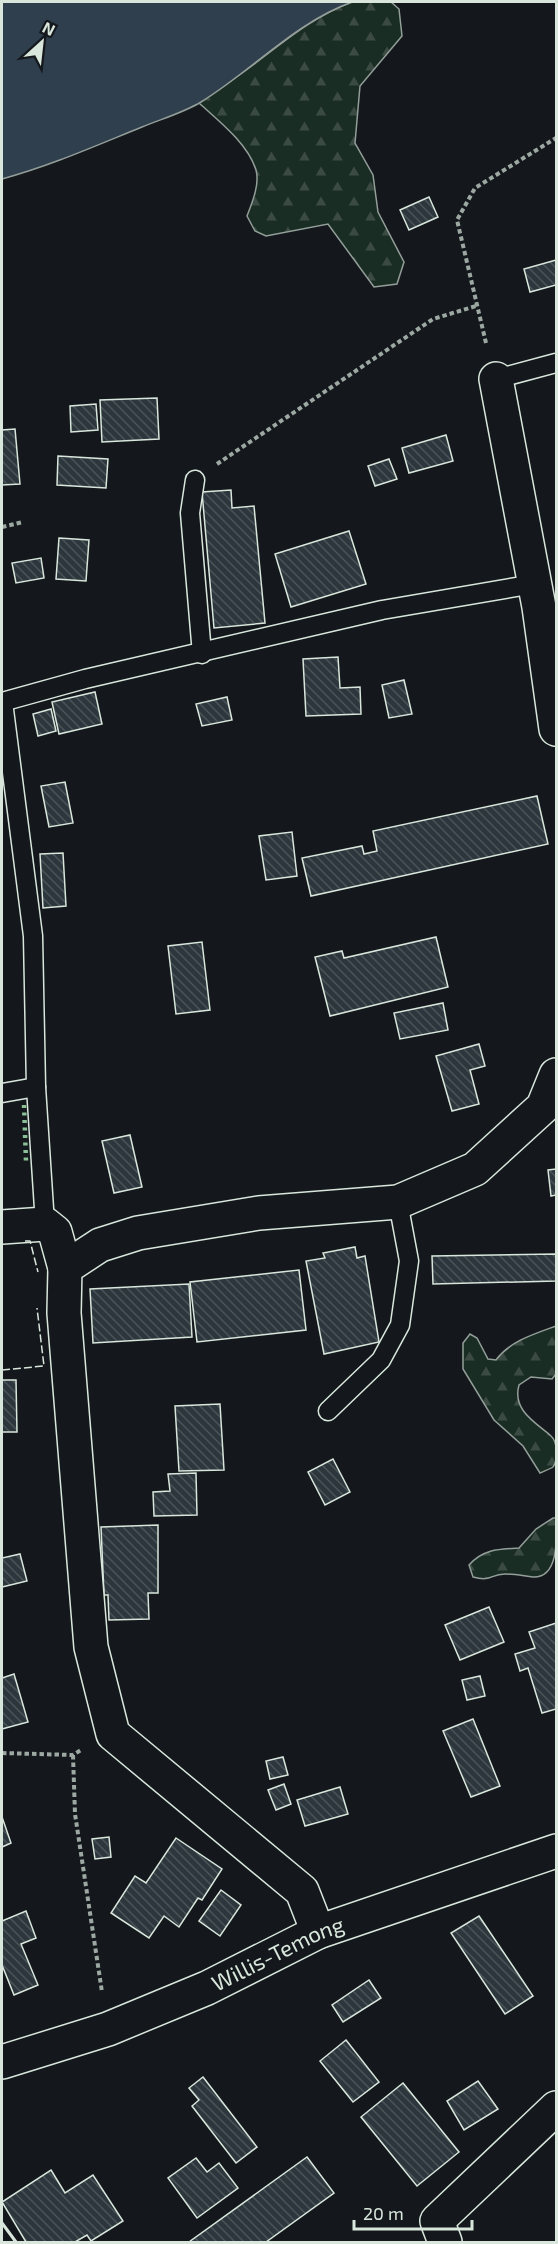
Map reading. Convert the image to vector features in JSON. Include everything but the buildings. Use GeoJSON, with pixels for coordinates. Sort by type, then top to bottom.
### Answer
{"type":"FeatureCollection","features":[{"type":"Feature","properties":{"kind":"street"},"geometry":{"type":"LineString","coordinates":[[496,379],[543,599],[556,729]]}},
{"type":"Feature","properties":{"kind":"street"},"geometry":{"type":"LineString","coordinates":[[65,1268],[100,1245],[138,1233],[259,1213],[398,1202],[475,1169],[543,1107],[556,1075]]}},
{"type":"Feature","properties":{"kind":"street"},"geometry":{"type":"LineString","coordinates":[[2,1227],[45,1224],[55,1232],[65,1268],[64,1313],[91,1647],[113,1734],[302,1891],[318,1932]]}},
{"type":"Feature","properties":{"kind":"street","name":"Willis-Temong"},"geometry":{"type":"LineString","coordinates":[[2,2062],[108,2029],[207,1988],[318,1932],[556,1851]]}},
{"type":"Feature","properties":{"kind":"street"},"geometry":{"type":"LineString","coordinates":[[445,2242],[437,2221],[556,2108]]}},
{"type":"Feature","properties":{"kind":"lane"},"geometry":{"type":"LineString","coordinates":[[496,379],[556,363]]}},
{"type":"Feature","properties":{"kind":"lane"},"geometry":{"type":"LineString","coordinates":[[195,480],[190,513],[202,654]]}},
{"type":"Feature","properties":{"kind":"lane"},"geometry":{"type":"LineString","coordinates":[[45,1224],[36,1087],[33,936],[2,702],[85,680],[382,610],[543,599]]}},
{"type":"Feature","properties":{"kind":"lane"},"geometry":{"type":"LineString","coordinates":[[2,1093],[36,1087]]}},
{"type":"Feature","properties":{"kind":"lane"},"geometry":{"type":"LineString","coordinates":[[328,1411],[381,1360],[400,1325],[409,1261],[398,1202]]}},
{"type":"Feature","properties":{"kind":"path"},"geometry":{"type":"LineString","coordinates":[[496,379],[476,306],[457,220],[475,188],[556,138]]}},
{"type":"Feature","properties":{"kind":"path"},"geometry":{"type":"LineString","coordinates":[[195,480],[433,319],[476,306]]}},
{"type":"Feature","properties":{"kind":"path"},"geometry":{"type":"LineString","coordinates":[[2,527],[23,522]]}},
{"type":"Feature","properties":{"kind":"path"},"geometry":{"type":"LineString","coordinates":[[2,1753],[73,1755],[113,1734]]}},
{"type":"Feature","properties":{"kind":"path"},"geometry":{"type":"LineString","coordinates":[[73,1755],[75,1814],[108,2029]]}},
{"type":"Feature","properties":{"kind":"green space"},"geometry":{"type":"Polygon","coordinates":[[[352,2],[391,2],[399,9],[402,36],[360,86],[355,143],[373,175],[378,212],[404,262],[397,284],[374,287],[328,224],[266,236],[255,231],[247,216],[257,181],[252,160],[232,133],[199,103],[300,30],[325,14],[352,2]]]}},
{"type":"Feature","properties":{"kind":"green space"},"geometry":{"type":"Polygon","coordinates":[[[556,1326],[556,1374],[552,1379],[531,1377],[519,1385],[518,1394],[519,1402],[526,1415],[551,1436],[555,1443],[555,1464],[540,1473],[523,1446],[494,1420],[463,1369],[463,1343],[470,1334],[477,1338],[488,1359],[496,1360],[515,1343],[556,1326]]]}},
{"type":"Feature","properties":{"kind":"green space"},"geometry":{"type":"Polygon","coordinates":[[[556,1518],[556,1547],[552,1565],[547,1572],[533,1577],[500,1574],[484,1579],[473,1577],[469,1565],[474,1560],[492,1551],[519,1548],[536,1529],[556,1518]]]}},
{"type":"Feature","properties":{"kind":"water"},"geometry":{"type":"Polygon","coordinates":[[[2,2],[352,2],[331,11],[292,34],[194,106],[38,168],[2,179],[2,2]]]}},
{"type":"Feature","properties":{"kind":"hedge"},"geometry":{"type":"LineString","coordinates":[[24,1105],[26,1161]]}},
{"type":"Feature","properties":{"kind":"fence"},"geometry":{"type":"LineString","coordinates":[[25,1241],[30,1241],[38,1272]]}},
{"type":"Feature","properties":{"kind":"fence"},"geometry":{"type":"LineString","coordinates":[[2,1370],[44,1366],[37,1308]]}},
{"type":"Feature","properties":{"kind":"wall"},"geometry":{"type":"LineString","coordinates":[[2,2223],[16,2242]]}}]}
